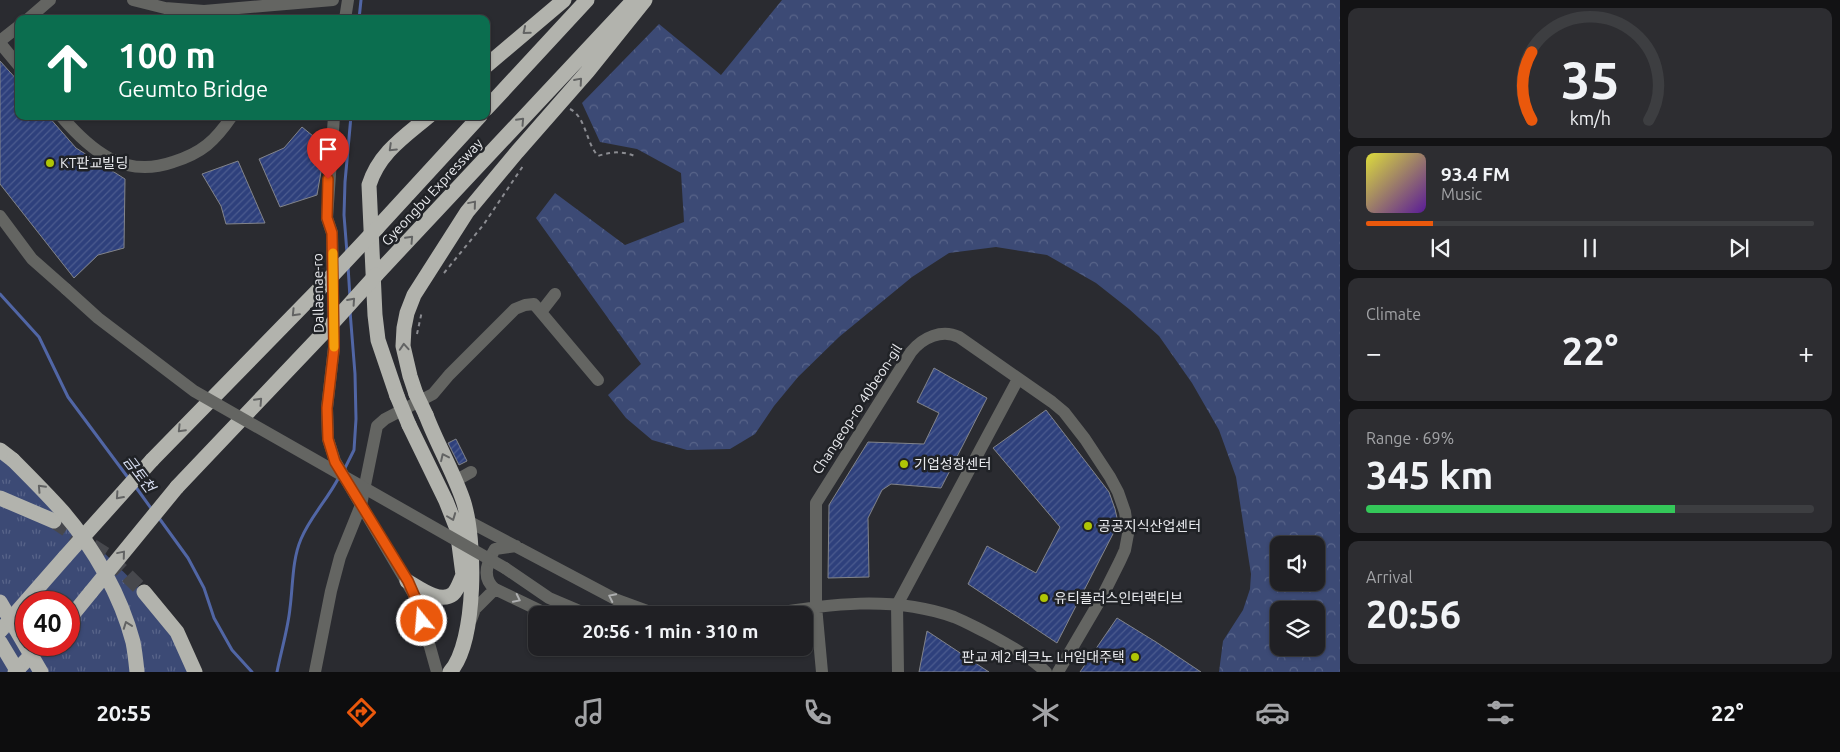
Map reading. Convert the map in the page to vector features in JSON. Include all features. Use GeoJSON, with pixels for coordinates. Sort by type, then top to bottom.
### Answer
{"type":"FeatureCollection","features":[{"type":"Feature","properties":{"kind":"highway"},"geometry":{"type":"LineString","coordinates":[[490,63],[564,0]]}},
{"type":"Feature","properties":{"kind":"highway"},"geometry":{"type":"LineString","coordinates":[[490,105],[587,0]]}},
{"type":"Feature","properties":{"kind":"highway","name":"Gyeongbu Expressway"},"geometry":{"type":"LineString","coordinates":[[91,592],[178,487],[634,0]]}},
{"type":"Feature","properties":{"kind":"highway"},"geometry":{"type":"LineString","coordinates":[[450,672],[460,657],[465,638],[470,600],[472,575],[468,521],[463,500],[455,480],[416,394],[410,376],[403,346],[405,321],[414,295],[467,212],[588,71],[645,0]]}},
{"type":"Feature","properties":{"kind":"highway"},"geometry":{"type":"LineString","coordinates":[[424,120],[380,160],[372,174],[369,185],[375,315],[378,340],[409,425],[457,529],[463,587],[457,642],[444,672]]}},
{"type":"Feature","properties":{"kind":"highway","name":"Gyeongbu Expressway"},"geometry":{"type":"LineString","coordinates":[[0,631],[152,460],[377,228],[476,120]]}},
{"type":"Feature","properties":{"kind":"highway"},"geometry":{"type":"LineString","coordinates":[[0,450],[13,460],[63,512],[81,534],[98,562],[118,602],[133,642],[137,672]]}},
{"type":"Feature","properties":{"kind":"highway"},"geometry":{"type":"LineString","coordinates":[[0,498],[54,521]]}},
{"type":"Feature","properties":{"kind":"highway"},"geometry":{"type":"LineString","coordinates":[[408,581],[426,592],[442,597],[453,594],[463,575]]}},
{"type":"Feature","properties":{"kind":"highway"},"geometry":{"type":"LineString","coordinates":[[80,604],[91,592]]}},
{"type":"Feature","properties":{"kind":"highway"},"geometry":{"type":"LineString","coordinates":[[80,606],[91,592]]}},
{"type":"Feature","properties":{"kind":"highway"},"geometry":{"type":"LineString","coordinates":[[144,592],[177,632],[195,672]]}},
{"type":"Feature","properties":{"kind":"highway"},"geometry":{"type":"LineString","coordinates":[[0,602],[41,672]]}},
{"type":"Feature","properties":{"kind":"highway"},"geometry":{"type":"LineString","coordinates":[[0,642],[16,672],[30,656]]}},
{"type":"Feature","properties":{"kind":"highway"},"geometry":{"type":"LineString","coordinates":[[27,672],[39,656]]}},
{"type":"Feature","properties":{"kind":"street"},"geometry":{"type":"LineString","coordinates":[[33,15],[50,0]]}},
{"type":"Feature","properties":{"kind":"street"},"geometry":{"type":"LineString","coordinates":[[133,0],[165,8],[204,11],[249,9],[333,0]]}},
{"type":"Feature","properties":{"kind":"street"},"geometry":{"type":"LineString","coordinates":[[346,15],[348,0]]}},
{"type":"Feature","properties":{"kind":"street"},"geometry":{"type":"LineString","coordinates":[[15,29],[0,42],[15,61]]}},
{"type":"Feature","properties":{"kind":"street"},"geometry":{"type":"LineString","coordinates":[[64,120],[80,138],[105,156],[126,166],[143,168],[163,166],[202,150],[219,135],[229,120]]}},
{"type":"Feature","properties":{"kind":"street","name":"Dallaenae-ro"},"geometry":{"type":"LineString","coordinates":[[334,120],[327,218],[332,233],[334,348],[327,408],[328,439],[335,462],[361,505]]}},
{"type":"Feature","properties":{"kind":"street"},"geometry":{"type":"LineString","coordinates":[[0,216],[32,259],[98,318],[194,391],[505,568],[549,598],[568,606]]}},
{"type":"Feature","properties":{"kind":"street"},"geometry":{"type":"LineString","coordinates":[[541,312],[555,294]]}},
{"type":"Feature","properties":{"kind":"street"},"geometry":{"type":"LineString","coordinates":[[315,672],[322,628],[336,574],[361,505],[378,426],[385,419],[433,394],[515,309],[525,304],[534,304],[598,380]]}},
{"type":"Feature","properties":{"kind":"street","name":"Changeop-ro 40beon-gil"},"geometry":{"type":"LineString","coordinates":[[822,672],[816,606],[816,502],[915,348],[927,338],[941,334],[954,335],[1052,402],[1085,439],[1115,486],[1126,518],[1127,542],[1102,597],[1058,672]]}},
{"type":"Feature","properties":{"kind":"street"},"geometry":{"type":"LineString","coordinates":[[898,672],[897,605],[1018,379]]}},
{"type":"Feature","properties":{"kind":"street"},"geometry":{"type":"LineString","coordinates":[[455,480],[471,472]]}},
{"type":"Feature","properties":{"kind":"street"},"geometry":{"type":"LineString","coordinates":[[361,505],[408,581],[418,604],[436,672]]}},
{"type":"Feature","properties":{"kind":"street"},"geometry":{"type":"LineString","coordinates":[[468,521],[617,600],[633,606]]}},
{"type":"Feature","properties":{"kind":"street"},"geometry":{"type":"LineString","coordinates":[[516,546],[495,549],[487,561],[486,575],[490,585],[495,589],[530,606]]}},
{"type":"Feature","properties":{"kind":"street"},"geometry":{"type":"LineString","coordinates":[[465,638],[475,609],[495,589]]}},
{"type":"Feature","properties":{"kind":"street"},"geometry":{"type":"LineString","coordinates":[[813,607],[866,602],[918,608],[955,618],[1002,641],[1046,672]]}},
{"type":"Feature","properties":{"kind":"path"},"geometry":{"type":"LineString","coordinates":[[566,108],[577,114],[593,151],[598,156],[608,152],[620,151],[638,157]]}},
{"type":"Feature","properties":{"kind":"path"},"geometry":{"type":"LineString","coordinates":[[441,278],[484,224],[526,161]]}},
{"type":"Feature","properties":{"kind":"path"},"geometry":{"type":"LineString","coordinates":[[417,340],[423,308]]}},
{"type":"Feature","properties":{"kind":"green space"},"geometry":{"type":"Polygon","coordinates":[[[782,0],[1340,0],[1340,672],[1219,672],[1223,641],[1243,610],[1250,589],[1251,574],[1236,477],[1219,430],[1192,383],[1159,336],[1096,283],[1047,255],[996,247],[949,253],[912,277],[839,337],[798,377],[774,406],[755,434],[730,449],[687,450],[652,440],[626,418],[608,395],[641,364],[536,218],[555,193],[625,245],[684,222],[681,173],[637,149],[600,142],[582,103],[659,24],[721,75],[782,0]]]}},
{"type":"Feature","properties":{"kind":"green space"},"geometry":{"type":"Polygon","coordinates":[[[0,451],[144,592],[195,672],[0,672],[0,451]]]}},
{"type":"Feature","properties":{"kind":"building","name":"KT판교빌딩"},"geometry":{"type":"Polygon","coordinates":[[[0,61],[15,78],[15,120],[52,120],[76,148],[125,179],[124,248],[98,255],[74,278],[0,184],[0,61]]]}},
{"type":"Feature","properties":{"kind":"building"},"geometry":{"type":"Polygon","coordinates":[[[302,127],[324,145],[317,195],[280,207],[259,159],[284,148],[302,127]]]}},
{"type":"Feature","properties":{"kind":"building"},"geometry":{"type":"Polygon","coordinates":[[[238,161],[265,223],[226,224],[221,206],[202,174],[238,161]]]}},
{"type":"Feature","properties":{"kind":"building","name":"기업성장센터"},"geometry":{"type":"Polygon","coordinates":[[[934,368],[987,398],[941,488],[891,484],[882,490],[868,518],[869,577],[828,578],[829,505],[868,442],[924,444],[939,413],[917,402],[934,368]]]}},
{"type":"Feature","properties":{"kind":"building","name":"공공지식산업센터"},"geometry":{"type":"Polygon","coordinates":[[[1046,410],[1109,492],[1117,518],[1116,528],[1057,643],[968,584],[987,546],[1036,573],[1060,527],[993,448],[1046,410]]]}},
{"type":"Feature","properties":{"kind":"building"},"geometry":{"type":"Polygon","coordinates":[[[456,439],[467,461],[459,465],[448,443],[456,439]]]}},
{"type":"Feature","properties":{"kind":"building","name":"판교 제2 테크노 LH임대주택"},"geometry":{"type":"Polygon","coordinates":[[[1117,618],[1156,642],[1201,672],[1080,672],[1117,618]]]}},
{"type":"Feature","properties":{"kind":"building"},"geometry":{"type":"Polygon","coordinates":[[[927,631],[989,672],[919,672],[927,631]]]}},
{"type":"Feature","properties":{"kind":"waterway"},"geometry":{"type":"LineString","coordinates":[[359,15],[361,0]]}},
{"type":"Feature","properties":{"kind":"waterway"},"geometry":{"type":"LineString","coordinates":[[347,253],[344,215],[351,120]]}},
{"type":"Feature","properties":{"kind":"waterway"},"geometry":{"type":"LineString","coordinates":[[348,266],[350,298]]}},
{"type":"Feature","properties":{"kind":"waterway","name":"금토천"},"geometry":{"type":"LineString","coordinates":[[0,294],[39,337],[68,397],[129,479]]}},
{"type":"Feature","properties":{"kind":"waterway"},"geometry":{"type":"LineString","coordinates":[[344,470],[354,450],[356,419],[350,311]]}},
{"type":"Feature","properties":{"kind":"waterway"},"geometry":{"type":"LineString","coordinates":[[277,672],[288,624],[294,564],[298,547],[309,523],[339,477]]}},
{"type":"Feature","properties":{"kind":"waterway","name":"금토천"},"geometry":{"type":"LineString","coordinates":[[135,486],[153,511]]}},
{"type":"Feature","properties":{"kind":"waterway","name":"금토천"},"geometry":{"type":"LineString","coordinates":[[159,518],[188,558],[204,588],[214,618],[232,650],[252,672]]}},
{"type":"Feature","properties":{"kind":"tunnel"},"geometry":{"type":"LineString","coordinates":[[54,521],[106,555],[144,592]]}},
{"type":"Feature","properties":{"kind":"slow traffic"},"geometry":{"type":"LineString","coordinates":[[333,253],[334,347]]}},
{"type":"Feature","properties":{"kind":"place","name":"KT판교빌딩"},"geometry":{"type":"Point","coordinates":[50,163]}},
{"type":"Feature","properties":{"kind":"place","name":"기업성장센터"},"geometry":{"type":"Point","coordinates":[904,464]}},
{"type":"Feature","properties":{"kind":"place","name":"공공지식산업센터"},"geometry":{"type":"Point","coordinates":[1088,526]}},
{"type":"Feature","properties":{"kind":"place","name":"유티플러스인터랙티브"},"geometry":{"type":"Point","coordinates":[1044,598]}},
{"type":"Feature","properties":{"kind":"place","name":"판교 제2 테크노 LH임대주택"},"geometry":{"type":"Point","coordinates":[1135,657]}},
{"type":"Feature","properties":{"kind":"route"},"geometry":{"type":"LineString","coordinates":[[328,179],[327,218],[332,233],[334,348],[327,408],[328,439],[335,462],[408,581],[418,604],[422,621]]}}]}
